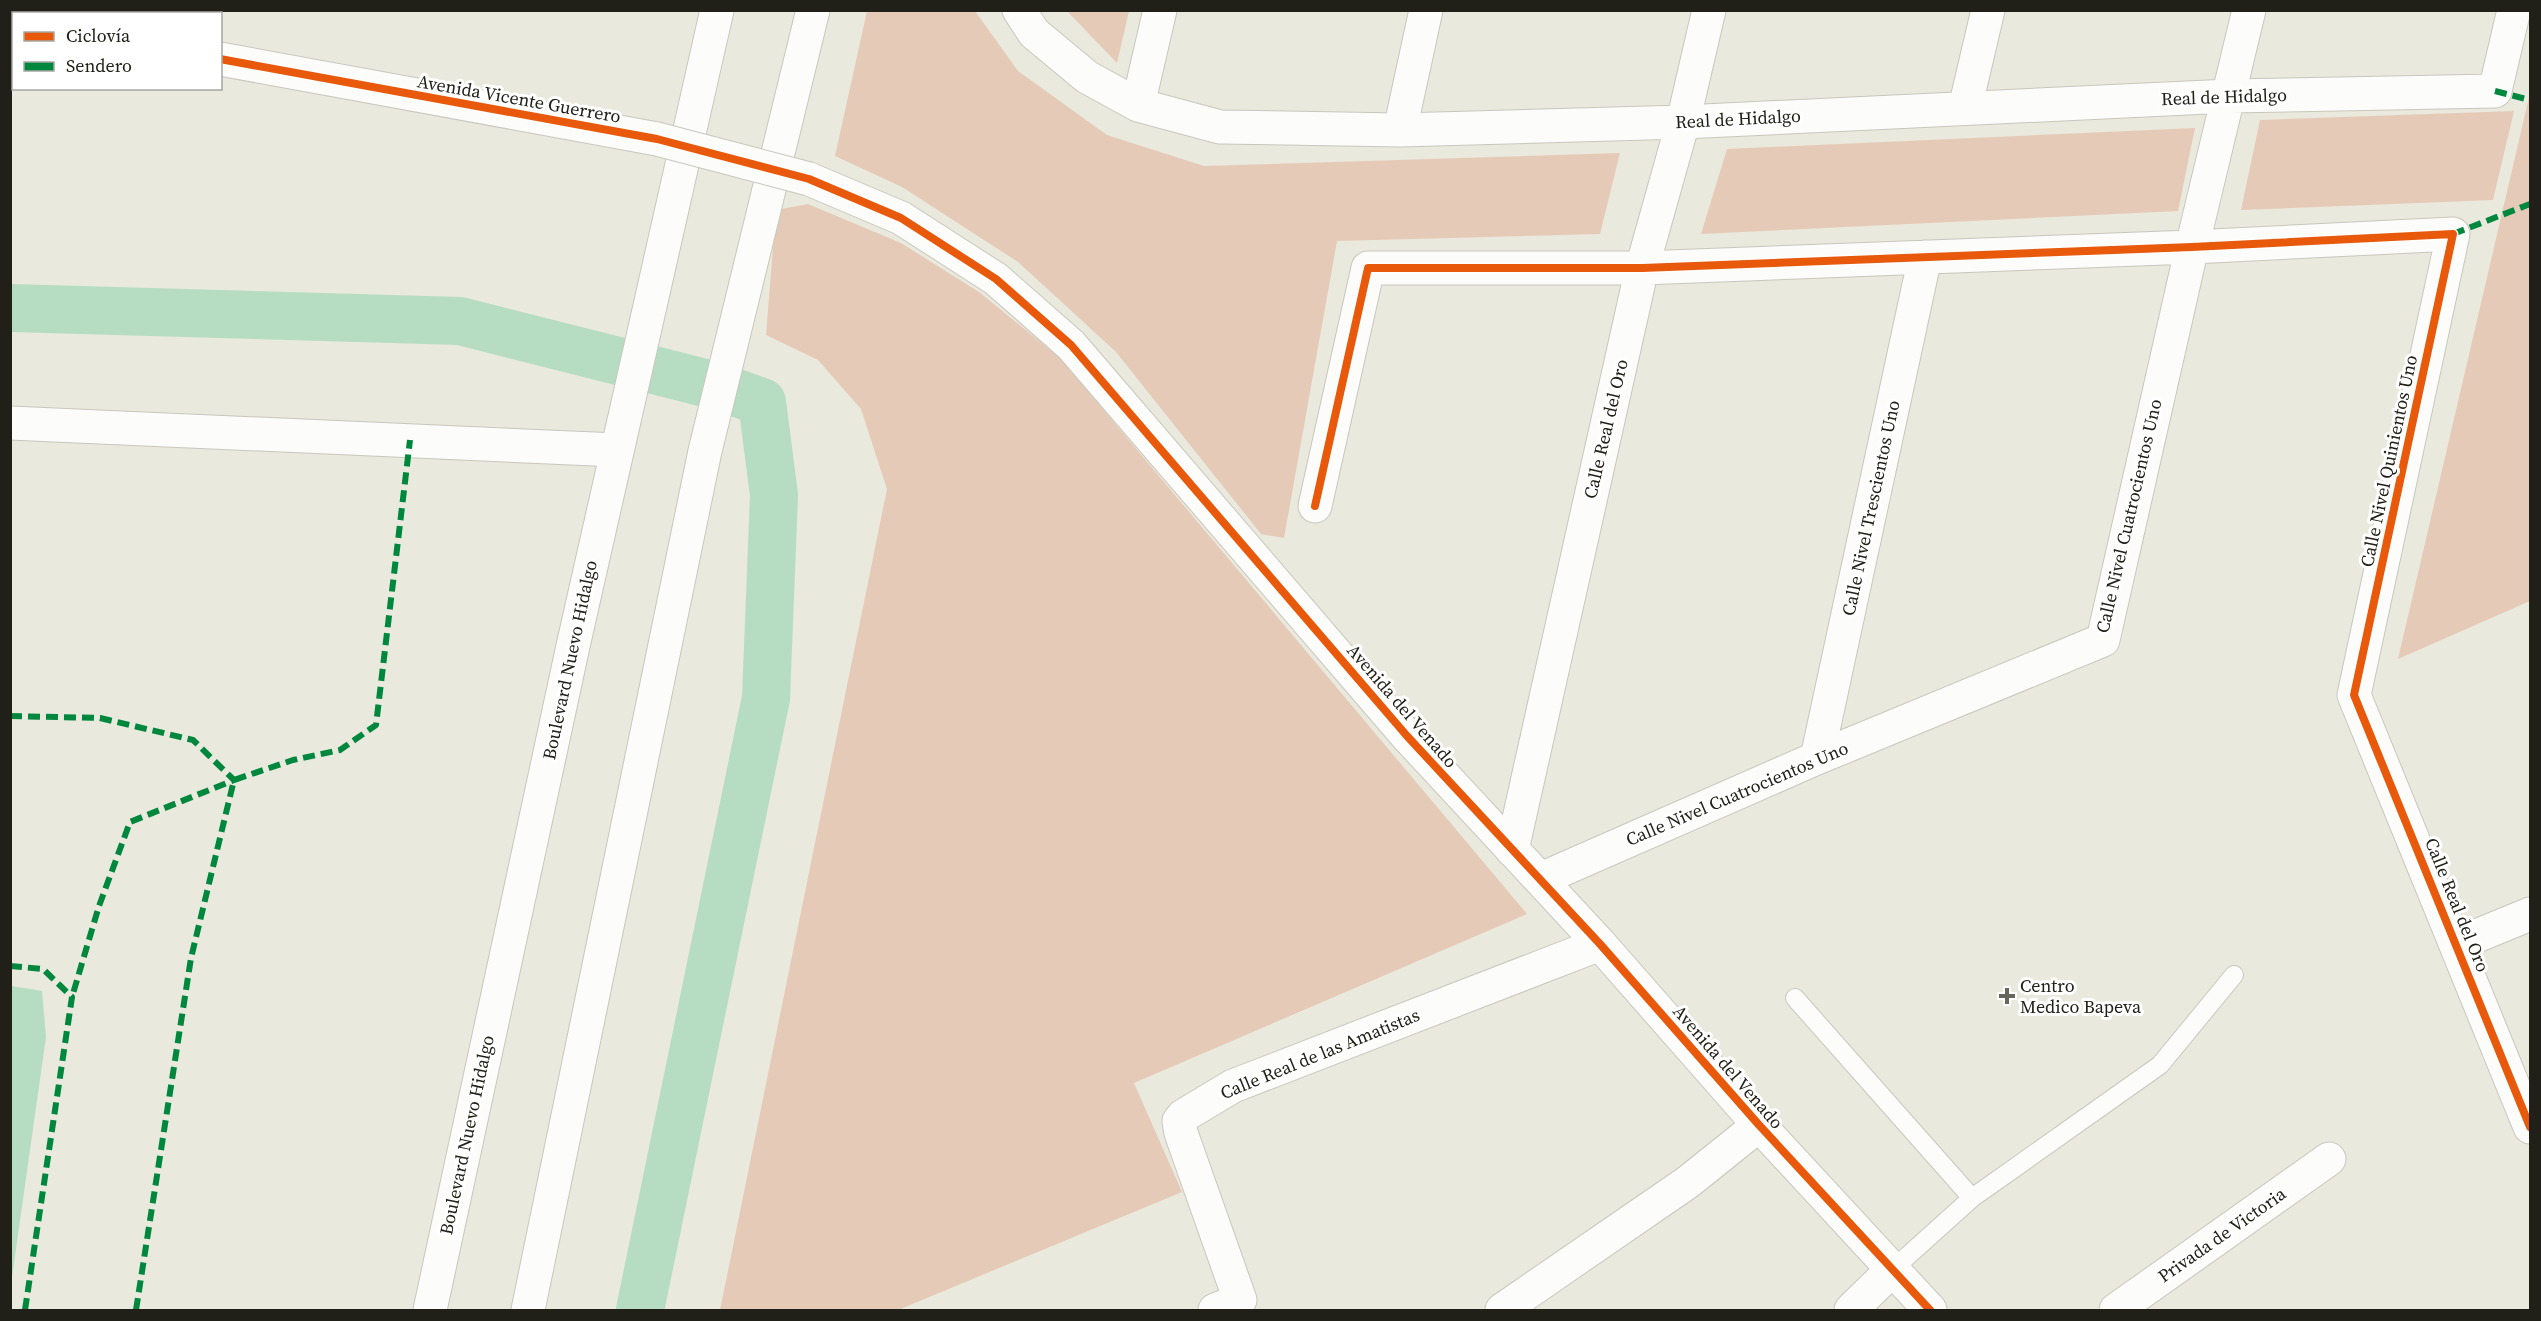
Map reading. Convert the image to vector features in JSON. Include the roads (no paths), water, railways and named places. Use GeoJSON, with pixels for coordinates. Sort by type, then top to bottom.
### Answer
{"type":"FeatureCollection","features":[{"type":"Feature","properties":{"kind":"street","name":"Boulevard Nuevo Hidalgo"},"geometry":{"type":"LineString","coordinates":[[429,1311],[651,296],[717,10]]}},
{"type":"Feature","properties":{"kind":"street"},"geometry":{"type":"LineString","coordinates":[[528,1311],[705,451],[813,10]]}},
{"type":"Feature","properties":{"kind":"street","name":"Real de Hidalgo"},"geometry":{"type":"LineString","coordinates":[[1019,10],[1034,33],[1087,77],[1138,105],[1220,127],[1400,130],[1683,122],[2229,96],[2495,91],[2514,10]]}},
{"type":"Feature","properties":{"kind":"street"},"geometry":{"type":"LineString","coordinates":[[1138,105],[1160,10]]}},
{"type":"Feature","properties":{"kind":"street"},"geometry":{"type":"LineString","coordinates":[[1400,130],[1426,10]]}},
{"type":"Feature","properties":{"kind":"street","name":"Calle Real del Oro"},"geometry":{"type":"LineString","coordinates":[[1512,850],[1642,268],[1683,122],[1709,10]]}},
{"type":"Feature","properties":{"kind":"street"},"geometry":{"type":"LineString","coordinates":[[1965,108],[1988,10]]}},
{"type":"Feature","properties":{"kind":"street","name":"Calle Nivel Cuatrocientos Uno"},"geometry":{"type":"LineString","coordinates":[[1540,879],[1817,758],[2103,640],[2192,247],[2249,10]]}},
{"type":"Feature","properties":{"kind":"street","name":"Avenida Vicente Guerrero"},"geometry":{"type":"LineString","coordinates":[[222,59],[657,139],[809,179]]}},
{"type":"Feature","properties":{"kind":"street","name":"Avenida del Venado"},"geometry":{"type":"LineString","coordinates":[[809,179],[902,218],[996,279],[1071,345],[1407,736],[1600,944],[1759,1125],[1929,1310]]}},
{"type":"Feature","properties":{"kind":"street","name":"Calle Nivel Quinientos Uno"},"geometry":{"type":"LineString","coordinates":[[2192,247],[2453,234],[2354,694]]}},
{"type":"Feature","properties":{"kind":"street"},"geometry":{"type":"LineString","coordinates":[[1315,506],[1368,268],[1642,268],[2192,247]]}},
{"type":"Feature","properties":{"kind":"street","name":"Calle Nivel Trescientos Uno"},"geometry":{"type":"LineString","coordinates":[[1817,758],[1925,257]]}},
{"type":"Feature","properties":{"kind":"street"},"geometry":{"type":"LineString","coordinates":[[10,423],[617,450]]}},
{"type":"Feature","properties":{"kind":"street","name":"Calle Real del Oro"},"geometry":{"type":"LineString","coordinates":[[2354,694],[2530,1127]]}},
{"type":"Feature","properties":{"kind":"street"},"geometry":{"type":"LineString","coordinates":[[2457,944],[2530,914]]}},
{"type":"Feature","properties":{"kind":"street","name":"Calle Real de las Amatistas"},"geometry":{"type":"LineString","coordinates":[[1215,1311],[1240,1300],[1181,1133],[1179,1121],[1183,1116],[1233,1086],[1600,944]]}},
{"type":"Feature","properties":{"kind":"street"},"geometry":{"type":"LineString","coordinates":[[1502,1311],[1688,1182],[1759,1125]]}},
{"type":"Feature","properties":{"kind":"street","name":"Privada de Victoria"},"geometry":{"type":"LineString","coordinates":[[2116,1311],[2329,1159]]}},
{"type":"Feature","properties":{"kind":"street"},"geometry":{"type":"LineString","coordinates":[[1851,1311],[1892,1270]]}},
{"type":"Feature","properties":{"kind":"lane"},"geometry":{"type":"LineString","coordinates":[[1892,1270],[1972,1198],[2160,1065],[2234,975]]}},
{"type":"Feature","properties":{"kind":"lane"},"geometry":{"type":"LineString","coordinates":[[1795,998],[1972,1198]]}},
{"type":"Feature","properties":{"kind":"waterway"},"geometry":{"type":"LineString","coordinates":[[10,308],[460,321],[717,386],[762,402],[774,495],[766,698],[640,1310]]}},
{"type":"Feature","properties":{"kind":"place","name":"Centro Medico Bapeva"},"geometry":{"type":"Point","coordinates":[2007,996]}}]}
